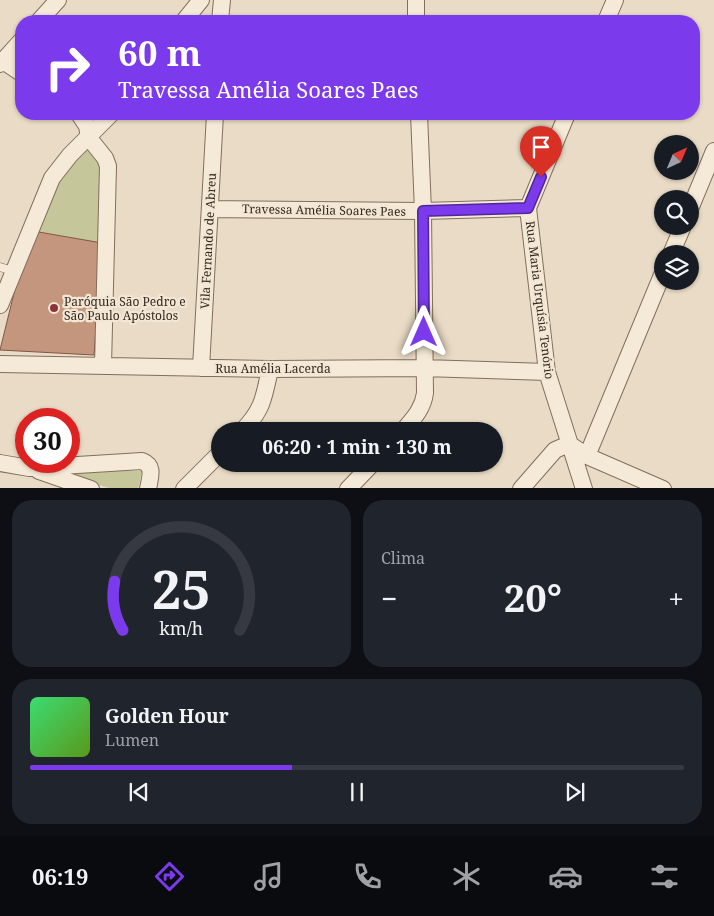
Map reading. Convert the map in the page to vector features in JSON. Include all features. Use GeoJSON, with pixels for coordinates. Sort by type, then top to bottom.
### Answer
{"type":"FeatureCollection","features":[{"type":"Feature","properties":{"kind":"street"},"geometry":{"type":"LineString","coordinates":[[44,15],[58,0]]}},
{"type":"Feature","properties":{"kind":"street"},"geometry":{"type":"LineString","coordinates":[[189,15],[201,0]]}},
{"type":"Feature","properties":{"kind":"street"},"geometry":{"type":"LineString","coordinates":[[221,15],[222,0]]}},
{"type":"Feature","properties":{"kind":"street"},"geometry":{"type":"LineString","coordinates":[[416,0],[416,15]]}},
{"type":"Feature","properties":{"kind":"street"},"geometry":{"type":"LineString","coordinates":[[609,15],[615,0]]}},
{"type":"Feature","properties":{"kind":"street"},"geometry":{"type":"LineString","coordinates":[[15,48],[1,63],[15,70]]}},
{"type":"Feature","properties":{"kind":"street"},"geometry":{"type":"LineString","coordinates":[[84,120],[89,138],[105,158],[109,170],[103,366]]}},
{"type":"Feature","properties":{"kind":"street"},"geometry":{"type":"LineString","coordinates":[[0,305],[6,269],[52,178],[70,155],[106,120]]}},
{"type":"Feature","properties":{"kind":"street","name":"Vila Fernando de Abreu"},"geometry":{"type":"LineString","coordinates":[[201,368],[215,120]]}},
{"type":"Feature","properties":{"kind":"street"},"geometry":{"type":"LineString","coordinates":[[410,422],[424,402],[423,211],[420,120]]}},
{"type":"Feature","properties":{"kind":"street","name":"Rua Maria Urquísia Tenório"},"geometry":{"type":"LineString","coordinates":[[565,120],[528,208],[547,372],[584,488]]}},
{"type":"Feature","properties":{"kind":"street"},"geometry":{"type":"LineString","coordinates":[[698,190],[714,151]]}},
{"type":"Feature","properties":{"kind":"street","name":"Travessa Amélia Soares Paes"},"geometry":{"type":"LineString","coordinates":[[210,209],[423,211],[528,208]]}},
{"type":"Feature","properties":{"kind":"street"},"geometry":{"type":"LineString","coordinates":[[588,456],[656,290]]}},
{"type":"Feature","properties":{"kind":"street","name":"Rua Amélia Lacerda"},"geometry":{"type":"LineString","coordinates":[[0,364],[270,369],[424,368],[547,372]]}},
{"type":"Feature","properties":{"kind":"street"},"geometry":{"type":"LineString","coordinates":[[250,422],[259,410],[270,369]]}},
{"type":"Feature","properties":{"kind":"street"},"geometry":{"type":"LineString","coordinates":[[521,488],[555,450],[569,444],[588,456],[663,488]]}},
{"type":"Feature","properties":{"kind":"street"},"geometry":{"type":"LineString","coordinates":[[80,465],[142,461],[148,463],[151,470],[148,488]]}},
{"type":"Feature","properties":{"kind":"street"},"geometry":{"type":"LineString","coordinates":[[184,488],[211,462]]}},
{"type":"Feature","properties":{"kind":"street"},"geometry":{"type":"LineString","coordinates":[[0,463],[15,466]]}},
{"type":"Feature","properties":{"kind":"street"},"geometry":{"type":"LineString","coordinates":[[348,488],[364,472]]}},
{"type":"Feature","properties":{"kind":"street"},"geometry":{"type":"LineString","coordinates":[[45,473],[91,488]]}},
{"type":"Feature","properties":{"kind":"green space"},"geometry":{"type":"Polygon","coordinates":[[[90,146],[105,163],[102,243],[33,231],[56,178],[90,146]]]}},
{"type":"Feature","properties":{"kind":"green space"},"geometry":{"type":"Polygon","coordinates":[[[80,471],[142,471],[138,488],[109,488],[60,473],[80,473],[80,471]]]}},
{"type":"Feature","properties":{"kind":"building","name":"Paróquia São Pedro e São Paulo Apóstolos"},"geometry":{"type":"Polygon","coordinates":[[[33,231],[102,243],[94,355],[0,350],[20,269],[33,231]]]}},
{"type":"Feature","properties":{"kind":"place","name":"Paróquia São Pedro e São Paulo Apóstolos"},"geometry":{"type":"Point","coordinates":[54,308]}},
{"type":"Feature","properties":{"kind":"route"},"geometry":{"type":"LineString","coordinates":[[424,332],[423,211],[528,208],[541,177]]}}]}
